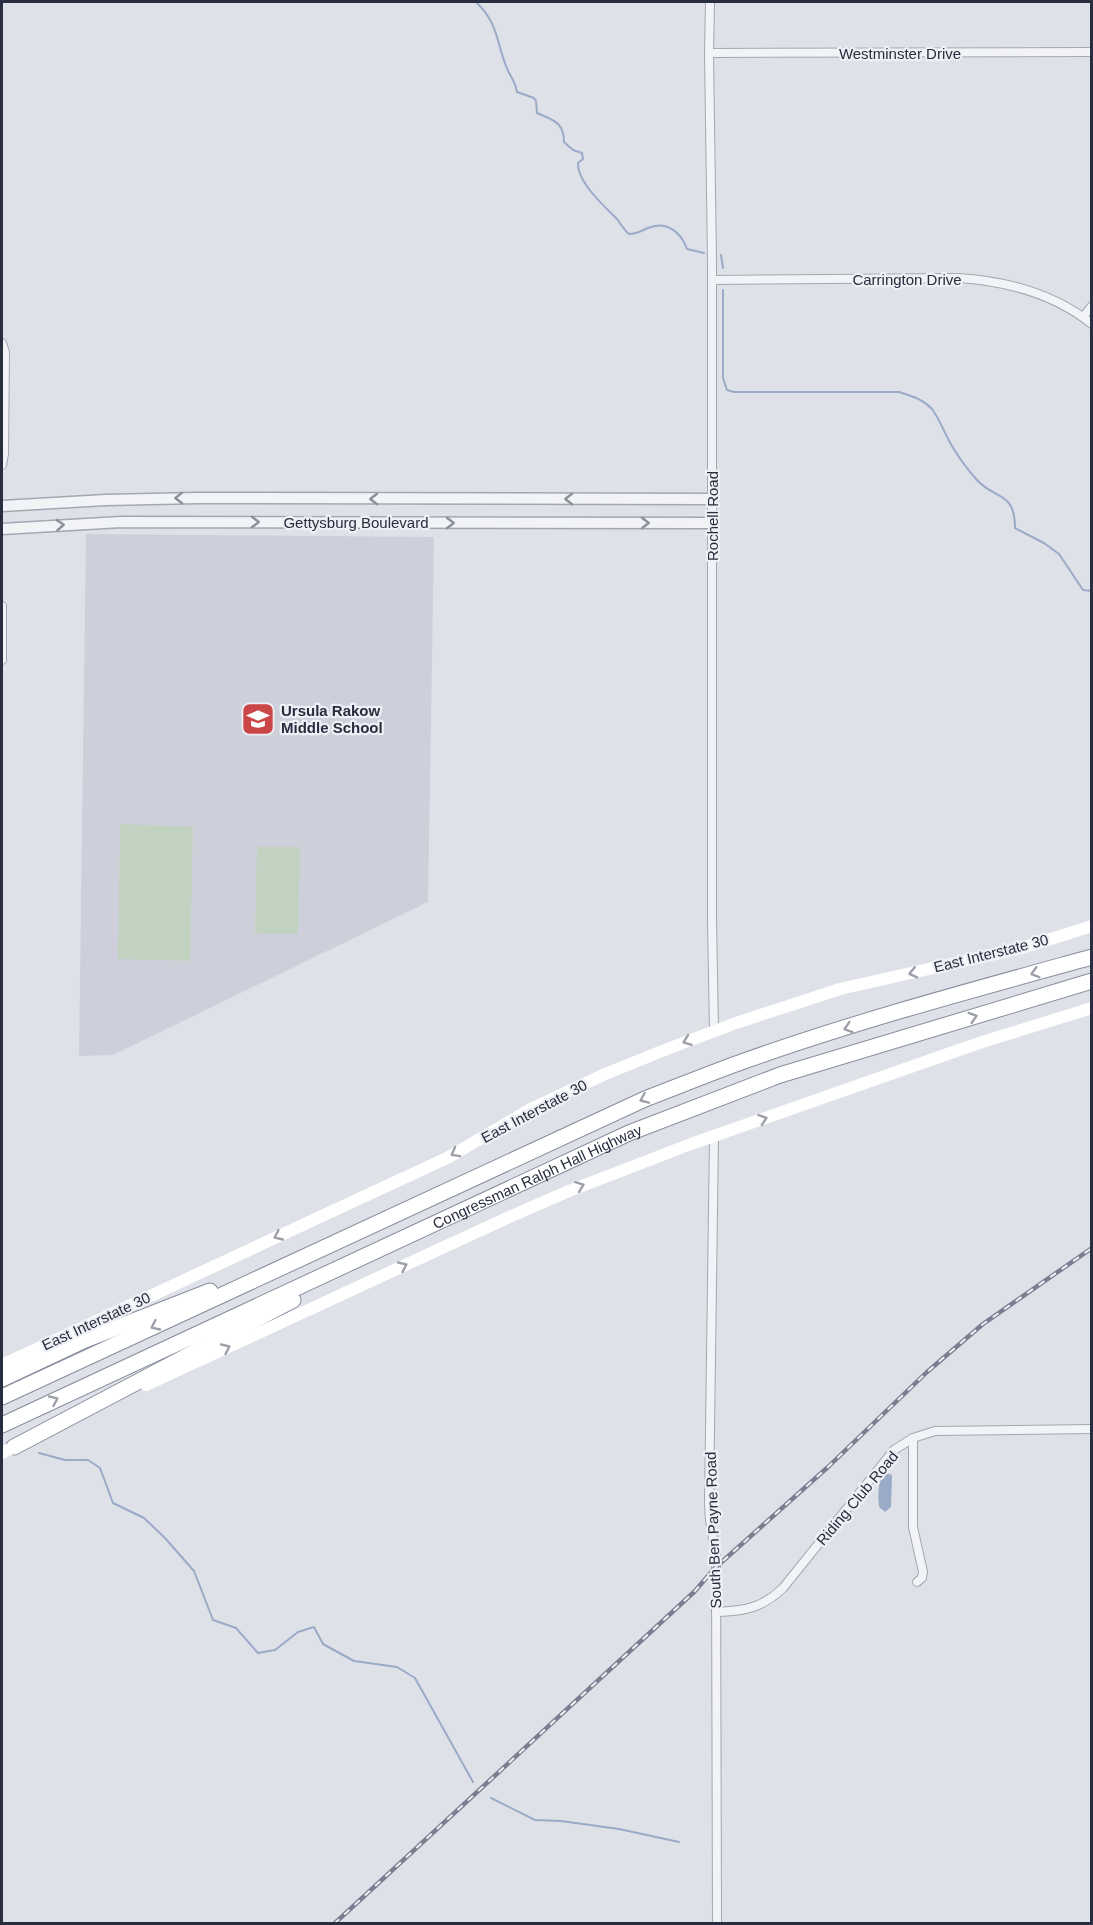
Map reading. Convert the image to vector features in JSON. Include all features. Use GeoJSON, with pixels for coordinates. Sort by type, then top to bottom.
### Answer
{"type":"FeatureCollection","features":[{"type":"Feature","properties":{"kind":"highway","name":"Congressman Ralph Hall Highway"},"geometry":{"type":"LineString","coordinates":[[2,1397],[645,1099],[747,1060],[817,1037],[958,994],[1092,957]]}},
{"type":"Feature","properties":{"kind":"highway","name":"Congressman Ralph Hall Highway"},"geometry":{"type":"LineString","coordinates":[[2,1425],[629,1133],[780,1075],[1092,981]]}},
{"type":"Feature","properties":{"kind":"highway"},"geometry":{"type":"LineString","coordinates":[[8,1450],[206,1345],[544,1173]]}},
{"type":"Feature","properties":{"kind":"highway"},"geometry":{"type":"LineString","coordinates":[[2,1379],[86,1340],[186,1300],[284,1265]]}},
{"type":"Feature","properties":{"kind":"main road","name":"East Interstate 30"},"geometry":{"type":"LineString","coordinates":[[2,1365],[449,1157],[555,1097],[662,1051],[840,989],[1022,948],[1092,926]]}},
{"type":"Feature","properties":{"kind":"main road"},"geometry":{"type":"LineString","coordinates":[[8,1450],[569,1191],[714,1136],[979,1043],[1092,1008]]}},
{"type":"Feature","properties":{"kind":"street","name":"Rochell Road"},"geometry":{"type":"LineString","coordinates":[[710,2],[714,1031]]}},
{"type":"Feature","properties":{"kind":"street","name":"Westminster Drive"},"geometry":{"type":"LineString","coordinates":[[709,53],[1092,52]]}},
{"type":"Feature","properties":{"kind":"street","name":"Carrington Drive"},"geometry":{"type":"LineString","coordinates":[[712,280],[958,278],[988,280],[1021,287],[1056,301],[1092,324]]}},
{"type":"Feature","properties":{"kind":"street"},"geometry":{"type":"LineString","coordinates":[[1083,317],[1092,306]]}},
{"type":"Feature","properties":{"kind":"street"},"geometry":{"type":"LineString","coordinates":[[2,343],[5,352],[2,465]]}},
{"type":"Feature","properties":{"kind":"street","name":"Gettysburg Boulevard"},"geometry":{"type":"LineString","coordinates":[[2,506],[196,498],[711,499]]}},
{"type":"Feature","properties":{"kind":"street","name":"Gettysburg Boulevard"},"geometry":{"type":"LineString","coordinates":[[2,529],[121,522],[711,524]]}},
{"type":"Feature","properties":{"kind":"street"},"geometry":{"type":"LineString","coordinates":[[2,606],[2,660]]}},
{"type":"Feature","properties":{"kind":"street","name":"South Ben Payne Road"},"geometry":{"type":"LineString","coordinates":[[714,1136],[709,1504],[716,1556],[717,1923]]}},
{"type":"Feature","properties":{"kind":"street","name":"Riding Club Road"},"geometry":{"type":"LineString","coordinates":[[716,1612],[751,1609],[771,1599],[783,1588],[894,1450],[913,1438],[935,1431],[1092,1429]]}},
{"type":"Feature","properties":{"kind":"street"},"geometry":{"type":"LineString","coordinates":[[913,1438],[913,1527],[923,1572],[922,1578],[916,1582]]}},
{"type":"Feature","properties":{"kind":"shaded area","name":"Ursula Rakow Middle School"},"geometry":{"type":"Polygon","coordinates":[[[86,534],[434,537],[428,902],[113,1055],[79,1056],[86,534]]]}},
{"type":"Feature","properties":{"kind":"green space"},"geometry":{"type":"Polygon","coordinates":[[[120,824],[193,827],[190,961],[118,959],[120,824]]]}},
{"type":"Feature","properties":{"kind":"green space"},"geometry":{"type":"Polygon","coordinates":[[[257,847],[300,847],[298,934],[255,933],[257,847]]]}},
{"type":"Feature","properties":{"kind":"water"},"geometry":{"type":"Polygon","coordinates":[[[886,1473],[892,1475],[891,1507],[885,1512],[879,1507],[878,1493],[881,1480],[886,1473]]]}},
{"type":"Feature","properties":{"kind":"waterway"},"geometry":{"type":"LineString","coordinates":[[476,2],[493,25],[517,92],[534,98],[537,113],[556,122],[562,130],[564,142],[573,150],[582,153],[583,159],[578,163],[586,186],[626,231],[632,234],[655,226],[667,227],[681,237],[687,249],[704,253]]}},
{"type":"Feature","properties":{"kind":"waterway"},"geometry":{"type":"LineString","coordinates":[[721,255],[723,268]]}},
{"type":"Feature","properties":{"kind":"waterway"},"geometry":{"type":"LineString","coordinates":[[723,290],[723,378],[727,390],[734,392],[899,392],[921,400],[932,409],[955,450],[974,476],[984,486],[1008,502],[1012,508],[1015,528],[1044,543],[1059,554],[1083,590],[1092,591]]}},
{"type":"Feature","properties":{"kind":"waterway"},"geometry":{"type":"LineString","coordinates":[[39,1453],[65,1460],[88,1460],[100,1468],[113,1503],[144,1518],[165,1538],[194,1571],[213,1620],[236,1628],[258,1653],[275,1650],[298,1632],[314,1627],[323,1644],[354,1661],[397,1667],[415,1678],[473,1782]]}},
{"type":"Feature","properties":{"kind":"waterway"},"geometry":{"type":"LineString","coordinates":[[491,1798],[535,1820],[619,1829],[679,1842]]}},
{"type":"Feature","properties":{"kind":"railway"},"geometry":{"type":"LineString","coordinates":[[334,1924],[694,1592],[715,1568],[828,1467],[927,1372],[983,1324],[1092,1248]]}},
{"type":"Feature","properties":{"kind":"place","name":"Ursula Rakow Middle School"},"geometry":{"type":"Point","coordinates":[258,719]}}]}
